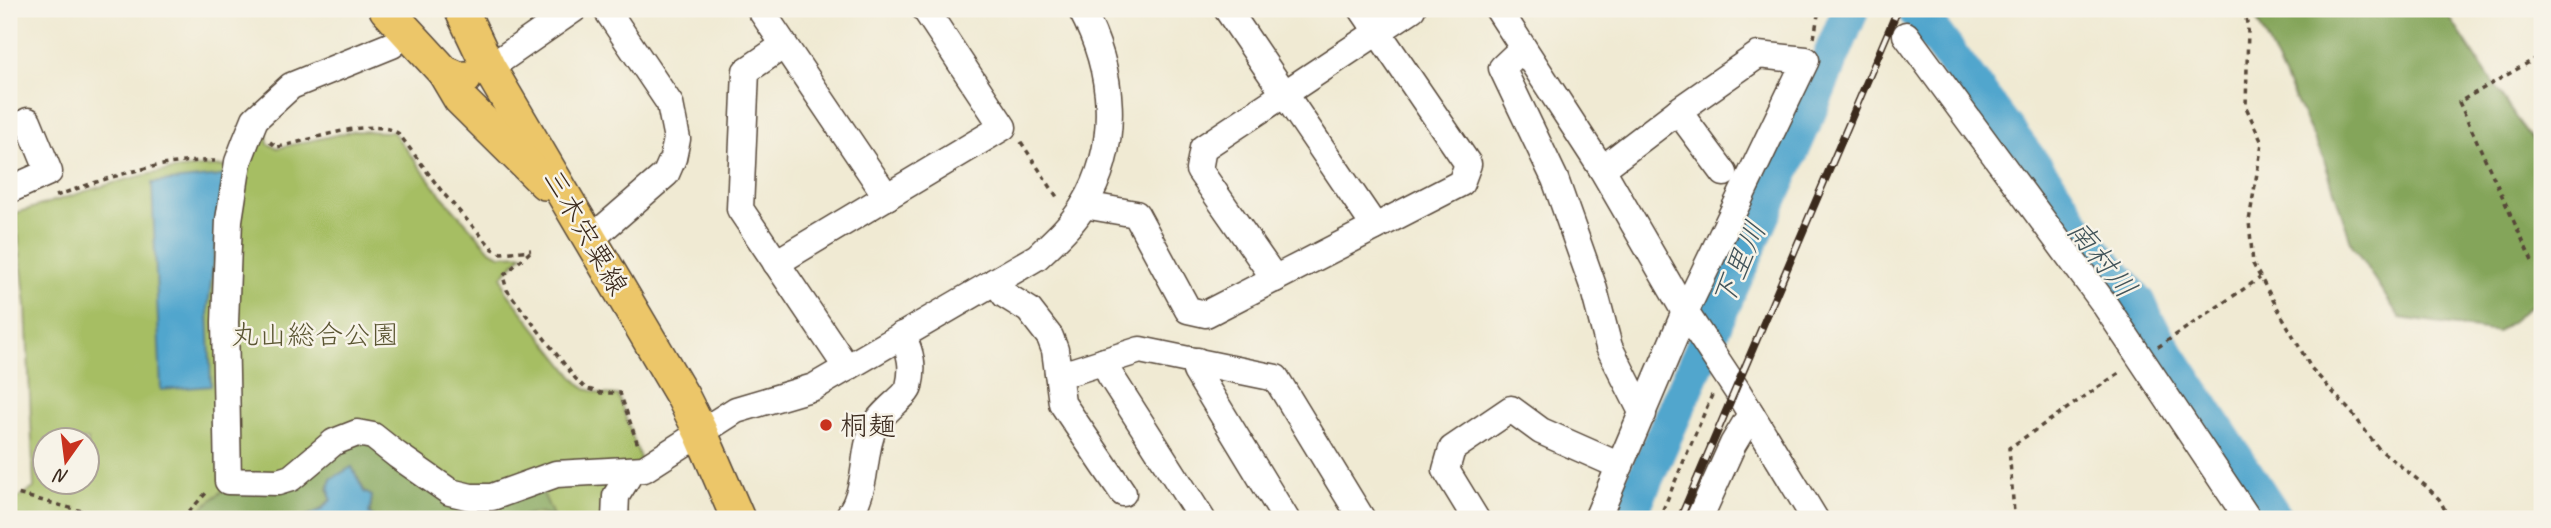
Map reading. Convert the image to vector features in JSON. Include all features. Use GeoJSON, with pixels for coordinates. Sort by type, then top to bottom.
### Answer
{"type":"FeatureCollection","features":[{"type":"Feature","properties":{"kind":"main road","name":"三木宍粟線"},"geometry":{"type":"LineString","coordinates":[[461,9],[489,68],[585,228],[700,431],[738,519]]}},
{"type":"Feature","properties":{"kind":"main road"},"geometry":{"type":"LineString","coordinates":[[397,20],[444,72],[460,99],[585,228]]}},
{"type":"Feature","properties":{"kind":"main road"},"geometry":{"type":"LineString","coordinates":[[444,72],[460,79],[475,77],[489,68]]}},
{"type":"Feature","properties":{"kind":"street"},"geometry":{"type":"LineString","coordinates":[[489,68],[574,9]]}},
{"type":"Feature","properties":{"kind":"street"},"geometry":{"type":"LineString","coordinates":[[585,228],[666,174],[677,139],[670,104],[606,9]]}},
{"type":"Feature","properties":{"kind":"street"},"geometry":{"type":"LineString","coordinates":[[760,9],[887,197]]}},
{"type":"Feature","properties":{"kind":"street"},"geometry":{"type":"LineString","coordinates":[[776,263],[1003,127],[925,9]]}},
{"type":"Feature","properties":{"kind":"street"},"geometry":{"type":"LineString","coordinates":[[615,519],[616,496],[629,475],[682,447],[700,431],[736,410],[814,387],[1037,257],[1062,233],[1078,213],[1100,171],[1109,137],[1110,103],[1105,71],[1096,37],[1081,9]]}},
{"type":"Feature","properties":{"kind":"street"},"geometry":{"type":"LineString","coordinates":[[1227,9],[1375,227]]}},
{"type":"Feature","properties":{"kind":"street"},"geometry":{"type":"LineString","coordinates":[[1078,213],[1136,214],[1188,310],[1206,314],[1461,183],[1468,164],[1362,9]]}},
{"type":"Feature","properties":{"kind":"street"},"geometry":{"type":"LineString","coordinates":[[1275,279],[1199,170],[1203,148],[1412,9]]}},
{"type":"Feature","properties":{"kind":"street"},"geometry":{"type":"LineString","coordinates":[[1498,9],[1602,169],[1688,316],[1815,519]]}},
{"type":"Feature","properties":{"kind":"street"},"geometry":{"type":"LineString","coordinates":[[397,20],[391,45],[291,86],[276,99],[255,119],[238,162],[229,220],[225,322],[228,481],[278,482],[291,478],[334,442],[357,433],[373,436],[450,492],[471,497],[492,497],[556,474],[639,469]]}},
{"type":"Feature","properties":{"kind":"street"},"geometry":{"type":"LineString","coordinates":[[1906,34],[2103,302],[2248,519]]}},
{"type":"Feature","properties":{"kind":"street"},"geometry":{"type":"LineString","coordinates":[[783,45],[746,71],[740,209],[847,368]]}},
{"type":"Feature","properties":{"kind":"street"},"geometry":{"type":"LineString","coordinates":[[1523,48],[1502,68],[1555,178],[1593,286],[1609,347],[1643,414]]}},
{"type":"Feature","properties":{"kind":"street"},"geometry":{"type":"LineString","coordinates":[[1597,519],[1806,60],[1758,55],[1602,169]]}},
{"type":"Feature","properties":{"kind":"street"},"geometry":{"type":"LineString","coordinates":[[1678,111],[1724,173]]}},
{"type":"Feature","properties":{"kind":"street"},"geometry":{"type":"LineString","coordinates":[[9,190],[49,172],[28,121]]}},
{"type":"Feature","properties":{"kind":"street"},"geometry":{"type":"LineString","coordinates":[[995,281],[1006,295],[1029,310],[1050,337],[1062,403],[1123,493]]}},
{"type":"Feature","properties":{"kind":"street"},"geometry":{"type":"LineString","coordinates":[[847,519],[858,499],[874,426],[885,411],[908,392],[913,370],[910,351],[902,335]]}},
{"type":"Feature","properties":{"kind":"street"},"geometry":{"type":"LineString","coordinates":[[1058,373],[1074,372],[1140,350],[1276,378],[1362,519]]}},
{"type":"Feature","properties":{"kind":"street"},"geometry":{"type":"LineString","coordinates":[[1105,361],[1110,375],[1202,519]]}},
{"type":"Feature","properties":{"kind":"street"},"geometry":{"type":"LineString","coordinates":[[1197,361],[1196,371],[1286,519]]}},
{"type":"Feature","properties":{"kind":"street"},"geometry":{"type":"LineString","coordinates":[[1476,519],[1446,470],[1452,449],[1511,409],[1541,431],[1620,466]]}},
{"type":"Feature","properties":{"kind":"street"},"geometry":{"type":"LineString","coordinates":[[1699,519],[1733,444],[1751,414]]}},
{"type":"Feature","properties":{"kind":"path"},"geometry":{"type":"LineString","coordinates":[[1806,60],[1814,40],[1819,9]]}},
{"type":"Feature","properties":{"kind":"path"},"geometry":{"type":"LineString","coordinates":[[2244,9],[2248,27],[2246,107],[2262,143],[2249,221],[2253,264],[2311,368],[2352,413],[2379,449],[2439,499],[2450,519]]}},
{"type":"Feature","properties":{"kind":"path"},"geometry":{"type":"LineString","coordinates":[[2532,261],[2459,102],[2542,55]]}},
{"type":"Feature","properties":{"kind":"path"},"geometry":{"type":"LineString","coordinates":[[276,99],[268,125],[270,143],[277,146],[356,129],[391,128],[399,134],[443,193],[493,249],[502,253],[531,250],[503,276],[507,290],[539,334],[585,388],[601,393],[620,393],[639,469]]}},
{"type":"Feature","properties":{"kind":"path"},"geometry":{"type":"LineString","coordinates":[[1003,127],[1017,137],[1078,213]]}},
{"type":"Feature","properties":{"kind":"path"},"geometry":{"type":"LineString","coordinates":[[47,200],[98,181],[167,165],[199,160],[238,162]]}},
{"type":"Feature","properties":{"kind":"path"},"geometry":{"type":"LineString","coordinates":[[2010,519],[2014,513],[2009,447],[2260,278]]}},
{"type":"Feature","properties":{"kind":"path"},"geometry":{"type":"LineString","coordinates":[[1659,519],[1722,368]]}},
{"type":"Feature","properties":{"kind":"path"},"geometry":{"type":"LineString","coordinates":[[182,519],[208,491],[228,481]]}},
{"type":"Feature","properties":{"kind":"path"},"geometry":{"type":"LineString","coordinates":[[9,492],[113,519]]}},
{"type":"Feature","properties":{"kind":"green space"},"geometry":{"type":"Polygon","coordinates":[[[2254,9],[2444,9],[2542,153],[2542,297],[2498,332],[2400,318],[2352,245],[2323,157],[2254,9]]]}},
{"type":"Feature","properties":{"kind":"green space","name":"丸山総合公園"},"geometry":{"type":"Polygon","coordinates":[[[267,119],[268,144],[278,148],[354,131],[393,132],[442,196],[490,250],[500,255],[523,254],[502,276],[506,291],[575,379],[584,388],[601,394],[618,395],[643,467],[615,469],[627,519],[9,519],[9,503],[32,489],[32,496],[102,496],[102,426],[32,426],[32,442],[26,305],[16,213],[124,180],[178,169],[234,167],[267,119]]]}},
{"type":"Feature","properties":{"kind":"green space"},"geometry":{"type":"Polygon","coordinates":[[[357,435],[436,485],[539,484],[554,518],[536,513],[518,519],[375,519],[370,513],[372,496],[365,492],[352,467],[331,479],[328,489],[331,499],[320,510],[300,519],[189,519],[233,482],[280,484],[357,435]]]}},
{"type":"Feature","properties":{"kind":"water"},"geometry":{"type":"Polygon","coordinates":[[[230,175],[215,249],[208,308],[211,386],[161,390],[152,183],[230,175]]]}},
{"type":"Feature","properties":{"kind":"water"},"geometry":{"type":"Polygon","coordinates":[[[352,467],[364,492],[372,496],[369,514],[375,519],[301,519],[321,510],[331,500],[331,479],[352,467]]]}},
{"type":"Feature","properties":{"kind":"waterway","name":"下里川"},"geometry":{"type":"LineString","coordinates":[[1627,519],[1802,126],[1851,9]]}},
{"type":"Feature","properties":{"kind":"waterway","name":"南村川"},"geometry":{"type":"LineString","coordinates":[[1915,9],[2049,187],[2087,245],[2138,303],[2147,324],[2275,519]]}},
{"type":"Feature","properties":{"kind":"railway"},"geometry":{"type":"LineString","coordinates":[[1680,519],[1898,9]]}},
{"type":"Feature","properties":{"kind":"place","name":"桐麺"},"geometry":{"type":"Point","coordinates":[826,425]}}]}
